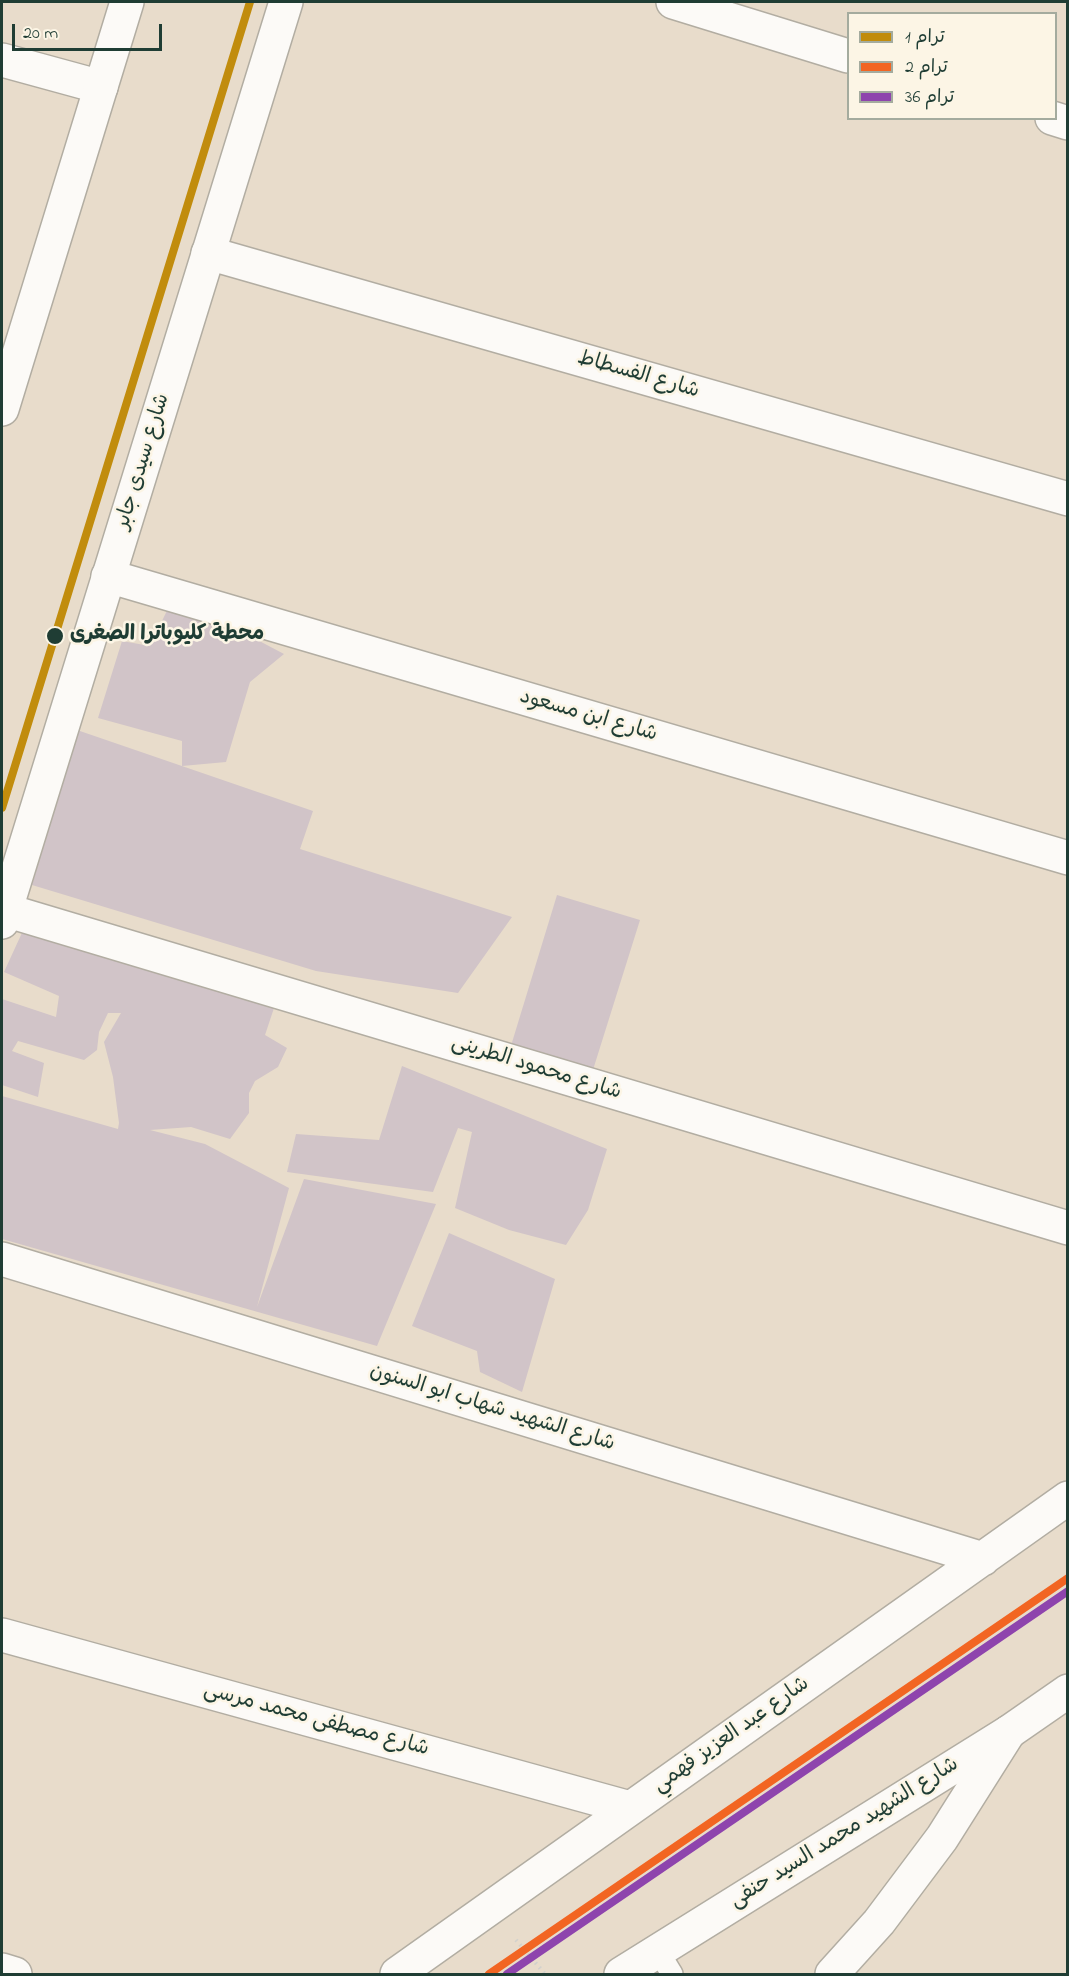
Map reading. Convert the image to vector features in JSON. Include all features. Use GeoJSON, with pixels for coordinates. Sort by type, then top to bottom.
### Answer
{"type":"FeatureCollection","features":[{"type":"Feature","properties":{"kind":"street"},"geometry":{"type":"LineString","coordinates":[[2,410],[127,2]]}},
{"type":"Feature","properties":{"kind":"street","name":"شارع سيدى جابر"},"geometry":{"type":"LineString","coordinates":[[3,916],[286,2]]}},
{"type":"Feature","properties":{"kind":"street"},"geometry":{"type":"LineString","coordinates":[[673,2],[847,55]]}},
{"type":"Feature","properties":{"kind":"street"},"geometry":{"type":"LineString","coordinates":[[2,60],[101,87]]}},
{"type":"Feature","properties":{"kind":"street","name":"شارع الفسطاط"},"geometry":{"type":"LineString","coordinates":[[208,253],[1068,499]]}},
{"type":"Feature","properties":{"kind":"street","name":"شارع ابن مسعود"},"geometry":{"type":"LineString","coordinates":[[108,576],[1068,858]]}},
{"type":"Feature","properties":{"kind":"street","name":"شارع محمود الطرينى"},"geometry":{"type":"LineString","coordinates":[[3,916],[1068,1228]]}},
{"type":"Feature","properties":{"kind":"street","name":"شارع الشهيد شهاب ابو السنون"},"geometry":{"type":"LineString","coordinates":[[2,1259],[983,1559]]}},
{"type":"Feature","properties":{"kind":"street","name":"شارع عبد العزيز فهمي"},"geometry":{"type":"LineString","coordinates":[[398,1974],[1068,1498]]}},
{"type":"Feature","properties":{"kind":"street","name":"شارع مصطفى محمد مرسى"},"geometry":{"type":"LineString","coordinates":[[2,1635],[630,1808]]}},
{"type":"Feature","properties":{"kind":"street","name":"شارع الشهيد محمد السيد حنفى"},"geometry":{"type":"LineString","coordinates":[[621,1974],[665,1963],[1068,1691]]}},
{"type":"Feature","properties":{"kind":"street"},"geometry":{"type":"LineString","coordinates":[[832,1974],[879,1922],[942,1838],[1009,1732]]}},
{"type":"Feature","properties":{"kind":"street"},"geometry":{"type":"LineString","coordinates":[[2,1970],[15,1974]]}},
{"type":"Feature","properties":{"kind":"building"},"geometry":{"type":"Polygon","coordinates":[[[174,596],[284,654],[250,682],[226,762],[182,766],[182,741],[98,718],[122,641],[150,646],[174,596]]]}},
{"type":"Feature","properties":{"kind":"building"},"geometry":{"type":"Polygon","coordinates":[[[77,730],[313,811],[300,849],[512,917],[458,993],[316,971],[32,885],[77,730]]]}},
{"type":"Feature","properties":{"kind":"building"},"geometry":{"type":"Polygon","coordinates":[[[557,895],[640,920],[592,1073],[510,1049],[557,895]]]}},
{"type":"Feature","properties":{"kind":"building"},"geometry":{"type":"Polygon","coordinates":[[[26,924],[276,1002],[265,1035],[287,1048],[278,1067],[255,1081],[249,1093],[249,1113],[230,1139],[191,1127],[150,1130],[205,1144],[289,1188],[257,1307],[304,1179],[436,1204],[377,1346],[2,1239],[2,1096],[118,1129],[119,1123],[113,1077],[104,1042],[121,1013],[108,1013],[99,1032],[97,1050],[84,1060],[18,1041],[12,1051],[44,1063],[38,1097],[2,1085],[2,999],[56,1017],[59,996],[4,972],[26,924]]]}},
{"type":"Feature","properties":{"kind":"building"},"geometry":{"type":"Polygon","coordinates":[[[402,1066],[607,1149],[588,1210],[566,1245],[509,1230],[455,1208],[472,1132],[458,1128],[433,1192],[287,1172],[296,1134],[379,1140],[402,1066]]]}},
{"type":"Feature","properties":{"kind":"building"},"geometry":{"type":"Polygon","coordinates":[[[449,1233],[555,1279],[522,1392],[480,1372],[477,1351],[412,1326],[449,1233]]]}},
{"type":"Feature","properties":{"kind":"tram line","name":"1"},"geometry":{"type":"LineString","coordinates":[[2,808],[250,2]]}},
{"type":"Feature","properties":{"kind":"tram line","name":"2"},"geometry":{"type":"LineString","coordinates":[[489,1974],[1068,1578]]}},
{"type":"Feature","properties":{"kind":"tram line","name":"36"},"geometry":{"type":"LineString","coordinates":[[507,1974],[1068,1591]]}},
{"type":"Feature","properties":{"kind":"place","name":"محطة كليوباترا الصغرى"},"geometry":{"type":"Point","coordinates":[55,636]}}]}
